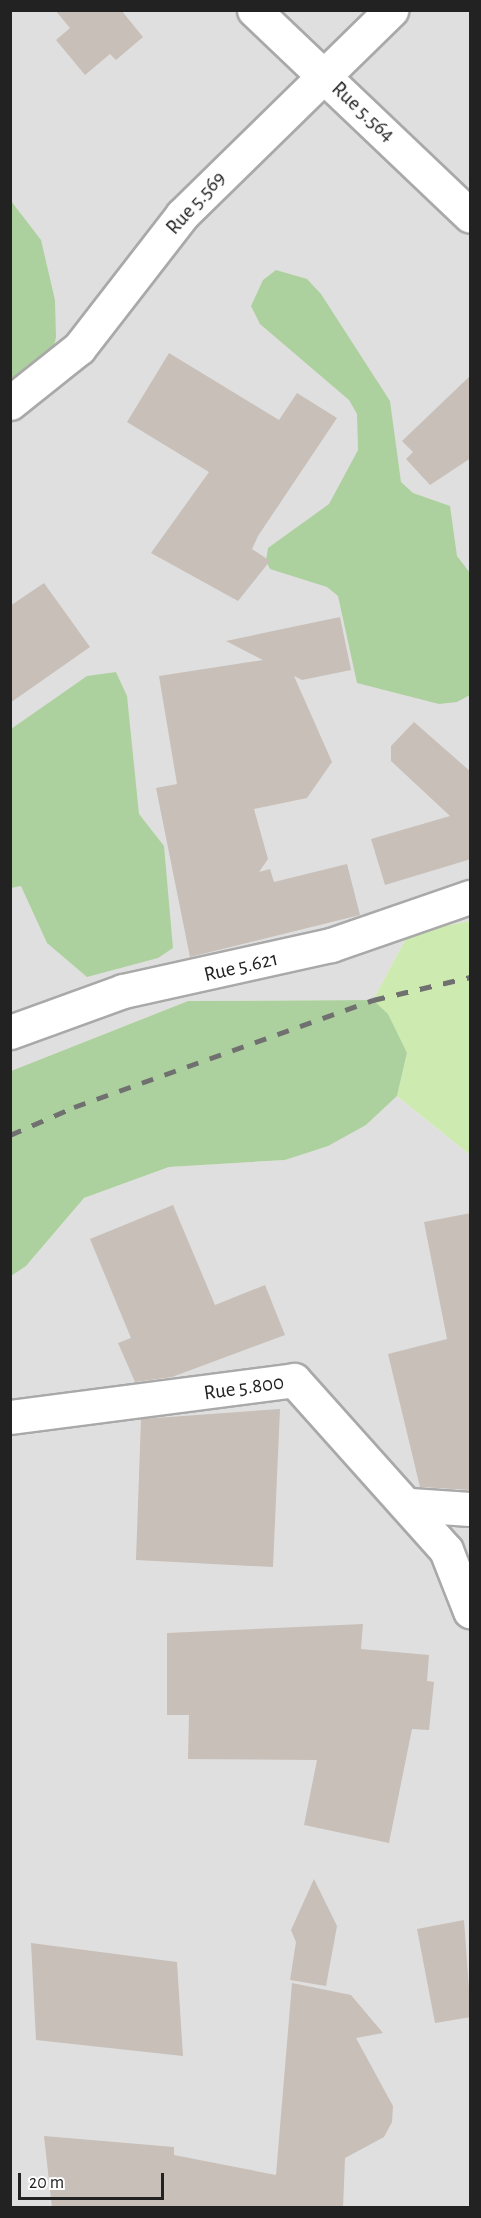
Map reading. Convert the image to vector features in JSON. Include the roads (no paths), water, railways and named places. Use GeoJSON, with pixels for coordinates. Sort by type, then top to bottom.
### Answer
{"type":"FeatureCollection","features":[{"type":"Feature","properties":{"kind":"street","name":"Rue 5.564"},"geometry":{"type":"LineString","coordinates":[[254,10],[471,216]]}},
{"type":"Feature","properties":{"kind":"street","name":"Rue 5.569"},"geometry":{"type":"LineString","coordinates":[[10,403],[79,348],[182,215],[391,10]]}},
{"type":"Feature","properties":{"kind":"street","name":"Rue 5.621"},"geometry":{"type":"LineString","coordinates":[[10,1032],[123,991],[309,951],[471,897]]}},
{"type":"Feature","properties":{"kind":"street","name":"Rue 5.800"},"geometry":{"type":"LineString","coordinates":[[10,1417],[294,1380],[410,1505],[446,1550],[471,1611]]}},
{"type":"Feature","properties":{"kind":"street"},"geometry":{"type":"LineString","coordinates":[[410,1505],[471,1509]]}},
{"type":"Feature","properties":{"kind":"railway"},"geometry":{"type":"LineString","coordinates":[[10,1135],[74,1107],[373,1000],[470,977]]}}]}
